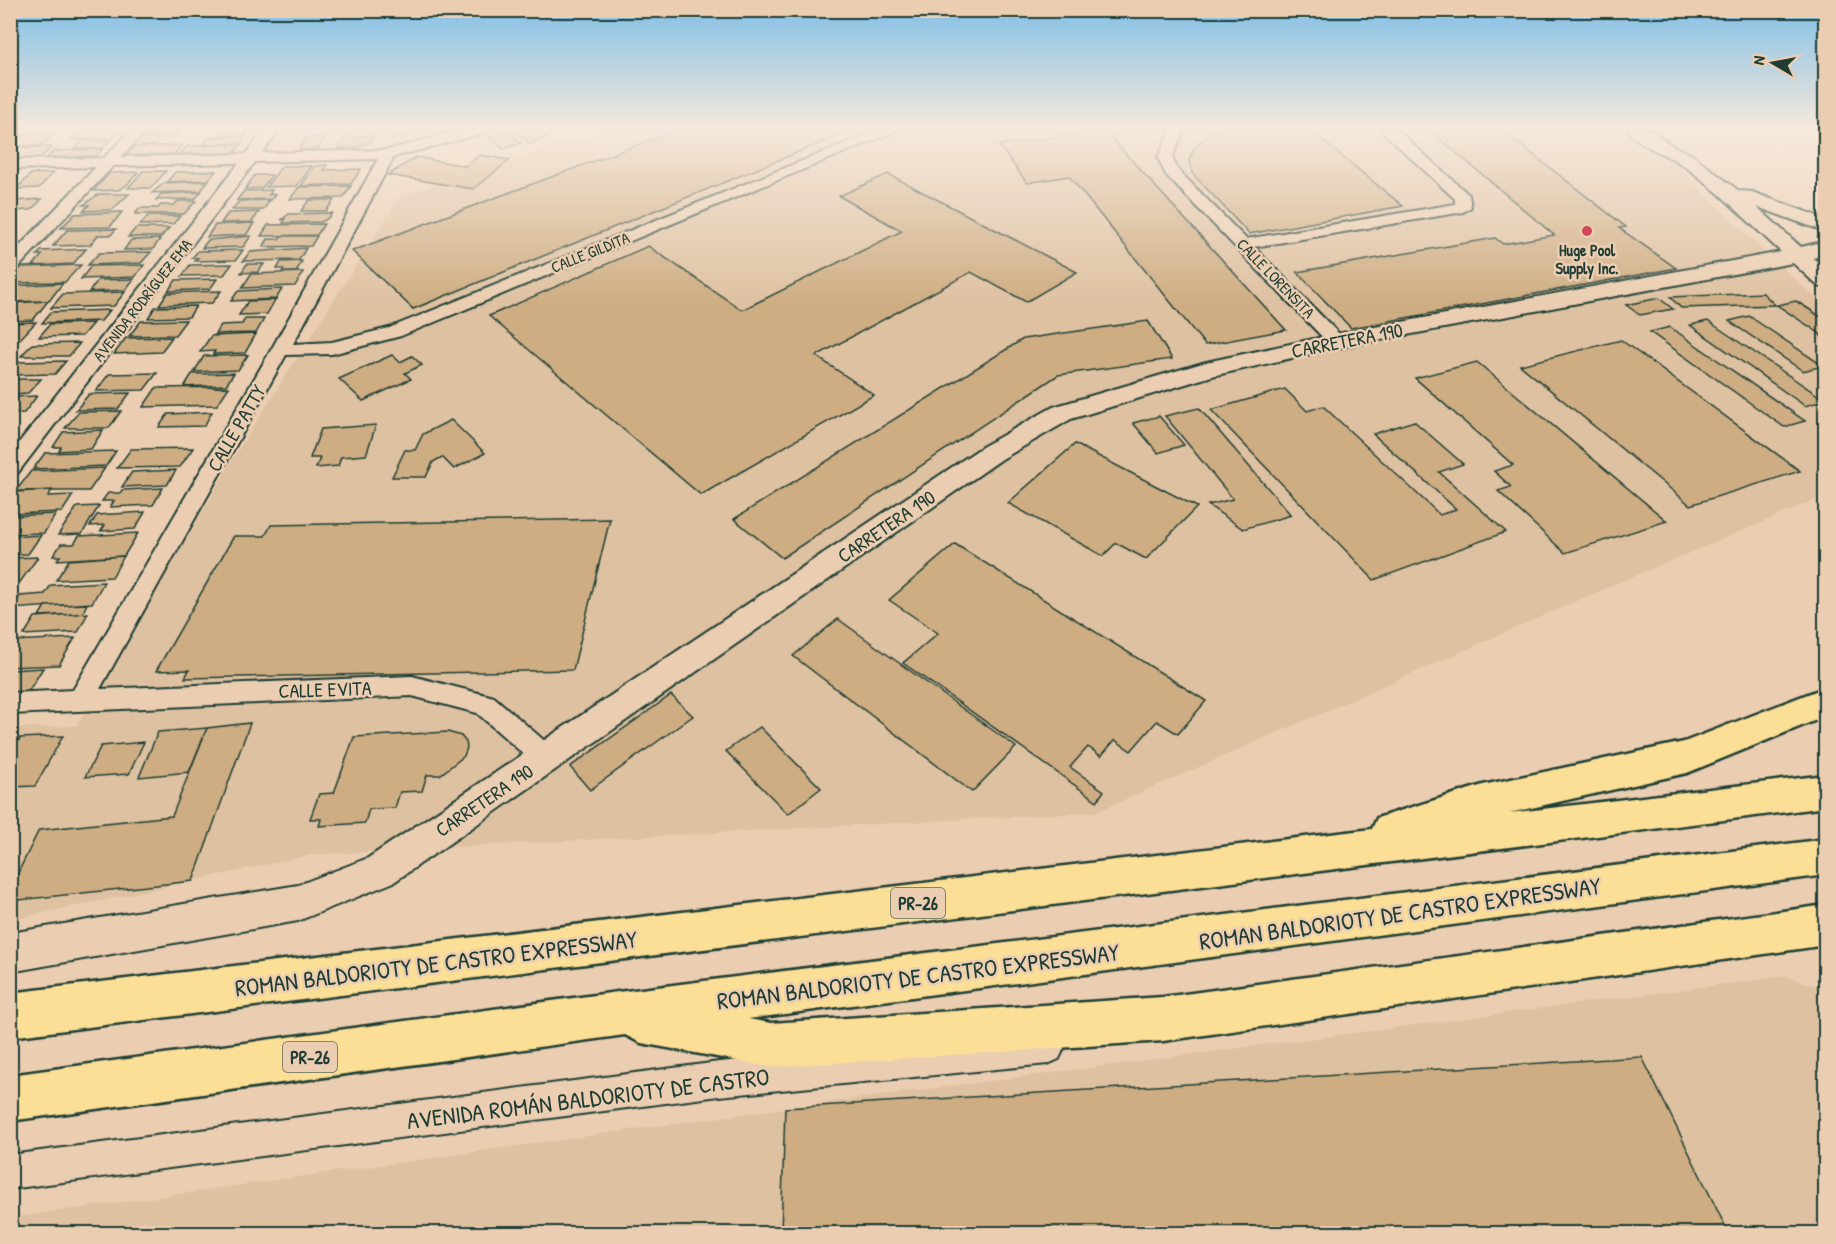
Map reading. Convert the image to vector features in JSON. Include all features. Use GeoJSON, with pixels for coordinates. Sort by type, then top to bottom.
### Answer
{"type":"FeatureCollection","features":[{"type":"Feature","properties":{"kind":"highway"},"geometry":{"type":"LineString","coordinates":[[1299,857],[1483,802],[1687,757],[1826,701]]}},
{"type":"Feature","properties":{"kind":"highway","name":"ROMAN BALDORIOTY DE CASTRO EXPRESSWAY"},"geometry":{"type":"LineString","coordinates":[[10,1015],[1826,791]]}},
{"type":"Feature","properties":{"kind":"highway","name":"ROMAN BALDORIOTY DE CASTRO EXPRESSWAY"},"geometry":{"type":"LineString","coordinates":[[10,1098],[610,1015],[1826,857]]}},
{"type":"Feature","properties":{"kind":"highway"},"geometry":{"type":"LineString","coordinates":[[610,1015],[771,1045],[1163,1019],[1826,925]]}},
{"type":"Feature","properties":{"kind":"highway"},"geometry":{"type":"LineString","coordinates":[[1757,935],[1826,942]]}},
{"type":"Feature","properties":{"kind":"street"},"geometry":{"type":"LineString","coordinates":[[10,266],[86,187]]}},
{"type":"Feature","properties":{"kind":"street","name":"AVENIDA RODRÍGUEZ EMA"},"geometry":{"type":"LineString","coordinates":[[10,470],[229,187]]}},
{"type":"Feature","properties":{"kind":"street","name":"CALLE PATTY"},"geometry":{"type":"LineString","coordinates":[[81,700],[370,187]]}},
{"type":"Feature","properties":{"kind":"street","name":"CALLE GILDITA"},"geometry":{"type":"LineString","coordinates":[[280,350],[332,348],[394,332],[751,187]]}},
{"type":"Feature","properties":{"kind":"street","name":"CALLE LORENSITA"},"geometry":{"type":"LineString","coordinates":[[1186,187],[1337,341]]}},
{"type":"Feature","properties":{"kind":"street"},"geometry":{"type":"LineString","coordinates":[[1243,244],[1463,207],[1463,198],[1451,187]]}},
{"type":"Feature","properties":{"kind":"street"},"geometry":{"type":"LineString","coordinates":[[1721,187],[1826,281]]}},
{"type":"Feature","properties":{"kind":"street"},"geometry":{"type":"LineString","coordinates":[[1725,187],[1752,200],[1826,226]]}},
{"type":"Feature","properties":{"kind":"street","name":"CARRETERA 190"},"geometry":{"type":"LineString","coordinates":[[10,953],[298,903],[381,870],[992,453],[1062,413],[1206,370],[1337,341],[1798,255],[1826,247]]}},
{"type":"Feature","properties":{"kind":"street"},"geometry":{"type":"LineString","coordinates":[[1798,255],[1826,274]]}},
{"type":"Feature","properties":{"kind":"street","name":"CALLE EVITA"},"geometry":{"type":"LineString","coordinates":[[10,704],[412,686],[485,704],[546,758]]}},
{"type":"Feature","properties":{"kind":"street","name":"AVENIDA ROMÁN BALDORIOTY DE CASTRO"},"geometry":{"type":"LineString","coordinates":[[10,1172],[719,1079],[1096,1043],[1163,1019]]}},
{"type":"Feature","properties":{"kind":"shaded area"},"geometry":{"type":"Polygon","coordinates":[[[426,187],[1698,187],[1825,306],[1825,496],[1613,585],[1097,812],[311,855],[11,920],[10,728],[77,726],[237,452],[401,195],[426,187]]]}},
{"type":"Feature","properties":{"kind":"shaded area"},"geometry":{"type":"Polygon","coordinates":[[[1786,976],[1825,989],[1825,1233],[11,1234],[10,1218],[785,1108],[1786,976]]]}},
{"type":"Feature","properties":{"kind":"building"},"geometry":{"type":"Polygon","coordinates":[[[18,187],[40,187],[39,188],[16,189],[18,187]]]}},
{"type":"Feature","properties":{"kind":"building"},"geometry":{"type":"Polygon","coordinates":[[[97,187],[124,187],[118,190],[93,191],[97,187]]]}},
{"type":"Feature","properties":{"kind":"building"},"geometry":{"type":"Polygon","coordinates":[[[159,187],[204,187],[201,191],[152,193],[159,187]]]}},
{"type":"Feature","properties":{"kind":"building"},"geometry":{"type":"Polygon","coordinates":[[[246,187],[263,187],[262,188],[245,189],[246,187]]]}},
{"type":"Feature","properties":{"kind":"building"},"geometry":{"type":"Polygon","coordinates":[[[299,187],[350,187],[343,198],[290,199],[299,187]]]}},
{"type":"Feature","properties":{"kind":"building"},"geometry":{"type":"Polygon","coordinates":[[[524,187],[712,187],[413,309],[352,251],[524,187]]]}},
{"type":"Feature","properties":{"kind":"building"},"geometry":{"type":"Polygon","coordinates":[[[859,187],[913,187],[1077,272],[1026,302],[971,272],[816,356],[874,395],[701,495],[489,316],[648,246],[742,310],[902,231],[839,196],[859,187]]]}},
{"type":"Feature","properties":{"kind":"building"},"geometry":{"type":"Polygon","coordinates":[[[1078,187],[1156,187],[1286,330],[1205,345],[1078,187]]]}},
{"type":"Feature","properties":{"kind":"building"},"geometry":{"type":"Polygon","coordinates":[[[1205,187],[1380,187],[1403,206],[1249,234],[1205,187]]]}},
{"type":"Feature","properties":{"kind":"building","name":"Huge Pool Supply Inc."},"geometry":{"type":"Polygon","coordinates":[[[1497,187],[1575,187],[1626,227],[1619,228],[1676,268],[1351,328],[1297,272],[1495,238],[1503,244],[1554,235],[1497,187]]]}},
{"type":"Feature","properties":{"kind":"building"},"geometry":{"type":"Polygon","coordinates":[[[272,190],[269,195],[275,194],[272,199],[237,200],[244,191],[272,190]]]}},
{"type":"Feature","properties":{"kind":"building"},"geometry":{"type":"Polygon","coordinates":[[[201,192],[195,199],[156,200],[161,194],[201,192]]]}},
{"type":"Feature","properties":{"kind":"building"},"geometry":{"type":"Polygon","coordinates":[[[99,194],[129,194],[112,210],[83,211],[89,205],[83,205],[99,194]]]}},
{"type":"Feature","properties":{"kind":"building"},"geometry":{"type":"Polygon","coordinates":[[[42,199],[31,210],[10,211],[10,204],[14,201],[42,199]]]}},
{"type":"Feature","properties":{"kind":"building"},"geometry":{"type":"Polygon","coordinates":[[[270,200],[263,210],[232,210],[239,201],[270,200]]]}},
{"type":"Feature","properties":{"kind":"building"},"geometry":{"type":"Polygon","coordinates":[[[309,200],[334,200],[326,211],[301,211],[309,200]]]}},
{"type":"Feature","properties":{"kind":"building"},"geometry":{"type":"Polygon","coordinates":[[[178,201],[196,201],[184,214],[135,214],[140,208],[158,208],[161,205],[174,205],[178,201]]]}},
{"type":"Feature","properties":{"kind":"building"},"geometry":{"type":"Polygon","coordinates":[[[122,212],[110,227],[61,228],[75,214],[122,212]]]}},
{"type":"Feature","properties":{"kind":"building"},"geometry":{"type":"Polygon","coordinates":[[[259,212],[252,222],[221,223],[228,213],[259,212]]]}},
{"type":"Feature","properties":{"kind":"building"},"geometry":{"type":"Polygon","coordinates":[[[332,213],[321,222],[283,223],[285,219],[281,220],[289,214],[332,213]]]}},
{"type":"Feature","properties":{"kind":"building"},"geometry":{"type":"Polygon","coordinates":[[[148,216],[180,216],[173,224],[140,225],[148,216]]]}},
{"type":"Feature","properties":{"kind":"building"},"geometry":{"type":"Polygon","coordinates":[[[254,223],[246,235],[207,237],[215,225],[254,223]]]}},
{"type":"Feature","properties":{"kind":"building"},"geometry":{"type":"Polygon","coordinates":[[[324,224],[317,235],[261,236],[268,225],[324,224]]]}},
{"type":"Feature","properties":{"kind":"building"},"geometry":{"type":"Polygon","coordinates":[[[136,228],[169,228],[161,237],[128,237],[136,228]]]}},
{"type":"Feature","properties":{"kind":"building"},"geometry":{"type":"Polygon","coordinates":[[[116,229],[111,235],[98,235],[90,245],[53,246],[67,230],[116,229]]]}},
{"type":"Feature","properties":{"kind":"building"},"geometry":{"type":"Polygon","coordinates":[[[251,236],[243,247],[202,248],[208,240],[251,236]]]}},
{"type":"Feature","properties":{"kind":"building"},"geometry":{"type":"Polygon","coordinates":[[[281,236],[317,236],[311,246],[263,247],[268,239],[279,239],[281,236]]]}},
{"type":"Feature","properties":{"kind":"building"},"geometry":{"type":"Polygon","coordinates":[[[160,239],[153,249],[124,250],[131,240],[160,239]]]}},
{"type":"Feature","properties":{"kind":"building"},"geometry":{"type":"Polygon","coordinates":[[[306,248],[299,260],[243,261],[250,252],[306,248]]]}},
{"type":"Feature","properties":{"kind":"building"},"geometry":{"type":"Polygon","coordinates":[[[86,249],[73,264],[33,266],[42,255],[37,255],[41,251],[86,249]]]}},
{"type":"Feature","properties":{"kind":"building"},"geometry":{"type":"Polygon","coordinates":[[[243,250],[236,260],[195,261],[198,258],[192,258],[198,251],[243,250]]]}},
{"type":"Feature","properties":{"kind":"building"},"geometry":{"type":"Polygon","coordinates":[[[151,252],[141,263],[88,265],[99,253],[151,252]]]}},
{"type":"Feature","properties":{"kind":"building"},"geometry":{"type":"Polygon","coordinates":[[[302,261],[296,272],[282,272],[284,269],[277,269],[281,262],[302,261]]]}},
{"type":"Feature","properties":{"kind":"building"},"geometry":{"type":"Polygon","coordinates":[[[232,264],[224,275],[182,276],[190,265],[232,264]]]}},
{"type":"Feature","properties":{"kind":"building"},"geometry":{"type":"Polygon","coordinates":[[[247,264],[264,264],[258,272],[241,273],[247,264]]]}},
{"type":"Feature","properties":{"kind":"building"},"geometry":{"type":"Polygon","coordinates":[[[81,265],[65,282],[10,283],[10,279],[22,267],[81,265]]]}},
{"type":"Feature","properties":{"kind":"building"},"geometry":{"type":"Polygon","coordinates":[[[144,265],[135,277],[81,279],[91,266],[144,265]]]}},
{"type":"Feature","properties":{"kind":"building"},"geometry":{"type":"Polygon","coordinates":[[[303,272],[295,286],[242,288],[251,274],[303,272]]]}},
{"type":"Feature","properties":{"kind":"building"},"geometry":{"type":"Polygon","coordinates":[[[134,279],[125,290],[89,292],[98,280],[134,279]]]}},
{"type":"Feature","properties":{"kind":"building"},"geometry":{"type":"Polygon","coordinates":[[[217,279],[210,289],[168,291],[176,280],[217,279]]]}},
{"type":"Feature","properties":{"kind":"building"},"geometry":{"type":"Polygon","coordinates":[[[63,283],[49,301],[10,302],[10,286],[63,283]]]}},
{"type":"Feature","properties":{"kind":"building"},"geometry":{"type":"Polygon","coordinates":[[[282,289],[276,299],[231,301],[238,291],[282,289]]]}},
{"type":"Feature","properties":{"kind":"building"},"geometry":{"type":"Polygon","coordinates":[[[221,291],[212,303],[159,305],[167,293],[221,291]]]}},
{"type":"Feature","properties":{"kind":"building"},"geometry":{"type":"Polygon","coordinates":[[[125,292],[114,306],[51,308],[63,294],[125,292]]]}},
{"type":"Feature","properties":{"kind":"building"},"geometry":{"type":"Polygon","coordinates":[[[1763,293],[1775,305],[1681,308],[1670,297],[1763,293]]]}},
{"type":"Feature","properties":{"kind":"building"},"geometry":{"type":"Polygon","coordinates":[[[1659,298],[1673,309],[1640,315],[1626,305],[1659,298]]]}},
{"type":"Feature","properties":{"kind":"building"},"geometry":{"type":"Polygon","coordinates":[[[275,300],[267,314],[239,315],[248,301],[275,300]]]}},
{"type":"Feature","properties":{"kind":"building"},"geometry":{"type":"Polygon","coordinates":[[[48,301],[33,320],[10,321],[10,303],[48,301]]]}},
{"type":"Feature","properties":{"kind":"building"},"geometry":{"type":"Polygon","coordinates":[[[1796,301],[1826,320],[1826,343],[1819,333],[1777,305],[1796,301]]]}},
{"type":"Feature","properties":{"kind":"building"},"geometry":{"type":"Polygon","coordinates":[[[196,306],[189,317],[148,318],[155,307],[196,306]]]}},
{"type":"Feature","properties":{"kind":"building"},"geometry":{"type":"Polygon","coordinates":[[[110,310],[101,321],[42,323],[51,312],[110,310]]]}},
{"type":"Feature","properties":{"kind":"building"},"geometry":{"type":"Polygon","coordinates":[[[1749,316],[1823,366],[1803,371],[1729,321],[1749,316]]]}},
{"type":"Feature","properties":{"kind":"building"},"geometry":{"type":"Polygon","coordinates":[[[245,319],[264,319],[256,333],[215,334],[221,325],[242,324],[245,319]]]}},
{"type":"Feature","properties":{"kind":"building"},"geometry":{"type":"Polygon","coordinates":[[[186,320],[175,335],[129,336],[141,321],[186,320]]]}},
{"type":"Feature","properties":{"kind":"building"},"geometry":{"type":"Polygon","coordinates":[[[1148,321],[1172,359],[1058,375],[782,558],[734,519],[1023,339],[1148,321]]]}},
{"type":"Feature","properties":{"kind":"building"},"geometry":{"type":"Polygon","coordinates":[[[1708,321],[1825,400],[1805,406],[1690,325],[1708,321]]]}},
{"type":"Feature","properties":{"kind":"building"},"geometry":{"type":"Polygon","coordinates":[[[36,322],[20,339],[10,339],[10,323],[36,322]]]}},
{"type":"Feature","properties":{"kind":"building"},"geometry":{"type":"Polygon","coordinates":[[[93,323],[82,336],[39,337],[50,324],[93,323]]]}},
{"type":"Feature","properties":{"kind":"building"},"geometry":{"type":"Polygon","coordinates":[[[1670,327],[1805,421],[1784,427],[1650,332],[1670,327]]]}},
{"type":"Feature","properties":{"kind":"building"},"geometry":{"type":"Polygon","coordinates":[[[256,334],[245,353],[200,352],[211,336],[256,334]]]}},
{"type":"Feature","properties":{"kind":"building"},"geometry":{"type":"Polygon","coordinates":[[[172,337],[161,352],[114,354],[126,338],[172,337]]]}},
{"type":"Feature","properties":{"kind":"building"},"geometry":{"type":"Polygon","coordinates":[[[1621,340],[1800,471],[1690,505],[1520,365],[1621,340]]]}},
{"type":"Feature","properties":{"kind":"building"},"geometry":{"type":"Polygon","coordinates":[[[80,343],[69,356],[21,356],[32,344],[80,343]]]}},
{"type":"Feature","properties":{"kind":"building"},"geometry":{"type":"Polygon","coordinates":[[[248,355],[238,370],[194,372],[204,356],[248,355]]]}},
{"type":"Feature","properties":{"kind":"building"},"geometry":{"type":"Polygon","coordinates":[[[392,355],[400,362],[412,356],[422,365],[405,373],[411,379],[363,401],[339,379],[392,355]]]}},
{"type":"Feature","properties":{"kind":"building"},"geometry":{"type":"Polygon","coordinates":[[[66,361],[55,374],[10,375],[10,369],[17,362],[66,361]]]}},
{"type":"Feature","properties":{"kind":"building"},"geometry":{"type":"Polygon","coordinates":[[[1477,362],[1667,521],[1565,553],[1498,491],[1511,487],[1494,471],[1513,465],[1415,378],[1477,362]]]}},
{"type":"Feature","properties":{"kind":"building"},"geometry":{"type":"Polygon","coordinates":[[[157,373],[144,390],[96,391],[109,374],[157,373]]]}},
{"type":"Feature","properties":{"kind":"building"},"geometry":{"type":"Polygon","coordinates":[[[234,373],[226,385],[184,387],[192,374],[234,373]]]}},
{"type":"Feature","properties":{"kind":"building"},"geometry":{"type":"Polygon","coordinates":[[[10,379],[41,379],[28,393],[10,394],[10,379]]]}},
{"type":"Feature","properties":{"kind":"building"},"geometry":{"type":"Polygon","coordinates":[[[229,387],[217,405],[143,407],[156,388],[229,387]]]}},
{"type":"Feature","properties":{"kind":"building"},"geometry":{"type":"Polygon","coordinates":[[[1285,389],[1307,411],[1323,406],[1440,515],[1456,509],[1373,434],[1414,421],[1463,464],[1439,472],[1506,532],[1374,580],[1211,410],[1285,389]]]}},
{"type":"Feature","properties":{"kind":"building"},"geometry":{"type":"Polygon","coordinates":[[[130,393],[118,409],[76,410],[89,394],[130,393]]]}},
{"type":"Feature","properties":{"kind":"building"},"geometry":{"type":"Polygon","coordinates":[[[37,396],[24,413],[10,414],[10,397],[37,396]]]}},
{"type":"Feature","properties":{"kind":"building"},"geometry":{"type":"Polygon","coordinates":[[[1199,408],[1291,515],[1243,529],[1208,505],[1233,499],[1165,416],[1199,408]]]}},
{"type":"Feature","properties":{"kind":"building"},"geometry":{"type":"Polygon","coordinates":[[[121,411],[109,428],[65,428],[79,412],[121,411]]]}},
{"type":"Feature","properties":{"kind":"building"},"geometry":{"type":"Polygon","coordinates":[[[212,412],[204,426],[159,427],[168,414],[212,412]]]}},
{"type":"Feature","properties":{"kind":"building"},"geometry":{"type":"Polygon","coordinates":[[[1159,416],[1184,445],[1158,453],[1133,423],[1159,416]]]}},
{"type":"Feature","properties":{"kind":"building"},"geometry":{"type":"Polygon","coordinates":[[[451,420],[485,453],[454,469],[442,457],[433,462],[426,477],[392,477],[405,450],[415,450],[423,434],[451,420]]]}},
{"type":"Feature","properties":{"kind":"building"},"geometry":{"type":"Polygon","coordinates":[[[376,425],[366,455],[341,457],[338,466],[316,468],[320,458],[310,458],[321,429],[376,425]]]}},
{"type":"Feature","properties":{"kind":"building"},"geometry":{"type":"Polygon","coordinates":[[[103,430],[91,449],[59,451],[61,447],[53,447],[63,432],[103,430]]]}},
{"type":"Feature","properties":{"kind":"building"},"geometry":{"type":"Polygon","coordinates":[[[1075,444],[1197,507],[1146,559],[1116,543],[1103,556],[1008,503],[1075,444]]]}},
{"type":"Feature","properties":{"kind":"building"},"geometry":{"type":"Polygon","coordinates":[[[193,448],[180,467],[117,468],[131,449],[193,448]]]}},
{"type":"Feature","properties":{"kind":"building"},"geometry":{"type":"Polygon","coordinates":[[[116,451],[106,466],[33,469],[45,453],[116,451]]]}},
{"type":"Feature","properties":{"kind":"building"},"geometry":{"type":"Polygon","coordinates":[[[105,468],[89,491],[16,491],[31,471],[105,468]]]}},
{"type":"Feature","properties":{"kind":"building"},"geometry":{"type":"Polygon","coordinates":[[[176,470],[167,485],[122,487],[132,472],[176,470]]]}},
{"type":"Feature","properties":{"kind":"building"},"geometry":{"type":"Polygon","coordinates":[[[163,488],[153,505],[110,507],[114,501],[102,501],[108,493],[120,493],[122,490],[163,488]]]}},
{"type":"Feature","properties":{"kind":"building"},"geometry":{"type":"Polygon","coordinates":[[[52,490],[48,496],[73,495],[62,512],[10,514],[10,499],[15,492],[52,490]]]}},
{"type":"Feature","properties":{"kind":"building"},"geometry":{"type":"Polygon","coordinates":[[[99,506],[82,534],[58,535],[77,507],[99,506]]]}},
{"type":"Feature","properties":{"kind":"building"},"geometry":{"type":"Polygon","coordinates":[[[145,512],[135,529],[101,531],[105,525],[90,526],[97,515],[145,512]]]}},
{"type":"Feature","properties":{"kind":"building"},"geometry":{"type":"Polygon","coordinates":[[[56,514],[44,533],[10,534],[10,516],[56,514]]]}},
{"type":"Feature","properties":{"kind":"building"},"geometry":{"type":"Polygon","coordinates":[[[610,519],[573,670],[185,678],[189,670],[156,671],[234,536],[265,536],[271,525],[610,519]]]}},
{"type":"Feature","properties":{"kind":"building"},"geometry":{"type":"Polygon","coordinates":[[[138,533],[124,556],[57,560],[60,556],[53,556],[61,544],[74,544],[79,536],[138,533]]]}},
{"type":"Feature","properties":{"kind":"building"},"geometry":{"type":"Polygon","coordinates":[[[41,535],[28,554],[10,555],[10,537],[41,535]]]}},
{"type":"Feature","properties":{"kind":"building"},"geometry":{"type":"Polygon","coordinates":[[[955,544],[1206,701],[1178,734],[1157,721],[1131,751],[1115,740],[1101,756],[1088,747],[1070,767],[1104,791],[1097,801],[903,663],[938,633],[889,600],[955,544]]]}},
{"type":"Feature","properties":{"kind":"building"},"geometry":{"type":"Polygon","coordinates":[[[124,556],[112,577],[56,580],[69,560],[124,556]]]}},
{"type":"Feature","properties":{"kind":"building"},"geometry":{"type":"Polygon","coordinates":[[[38,557],[18,585],[10,585],[10,558],[38,557]]]}},
{"type":"Feature","properties":{"kind":"building"},"geometry":{"type":"Polygon","coordinates":[[[104,582],[92,603],[12,609],[20,596],[45,594],[51,585],[104,582]]]}},
{"type":"Feature","properties":{"kind":"building"},"geometry":{"type":"Polygon","coordinates":[[[87,604],[82,614],[39,616],[45,606],[87,604]]]}},
{"type":"Feature","properties":{"kind":"building"},"geometry":{"type":"Polygon","coordinates":[[[88,613],[78,632],[24,635],[35,617],[88,613]]]}},
{"type":"Feature","properties":{"kind":"building"},"geometry":{"type":"Polygon","coordinates":[[[838,619],[1016,747],[972,792],[793,656],[838,619]]]}},
{"type":"Feature","properties":{"kind":"building"},"geometry":{"type":"Polygon","coordinates":[[[75,638],[59,665],[10,667],[10,641],[75,638]]]}},
{"type":"Feature","properties":{"kind":"building"},"geometry":{"type":"Polygon","coordinates":[[[43,668],[28,692],[10,693],[10,670],[43,668]]]}},
{"type":"Feature","properties":{"kind":"building"},"geometry":{"type":"Polygon","coordinates":[[[671,695],[693,716],[590,790],[570,767],[671,695]]]}},
{"type":"Feature","properties":{"kind":"building"},"geometry":{"type":"Polygon","coordinates":[[[250,723],[193,881],[10,901],[10,889],[39,830],[172,816],[207,728],[250,723]]]}},
{"type":"Feature","properties":{"kind":"building"},"geometry":{"type":"Polygon","coordinates":[[[760,727],[821,788],[788,814],[726,751],[760,727]]]}},
{"type":"Feature","properties":{"kind":"building"},"geometry":{"type":"Polygon","coordinates":[[[207,728],[189,772],[139,777],[158,732],[207,728]]]}},
{"type":"Feature","properties":{"kind":"building"},"geometry":{"type":"Polygon","coordinates":[[[448,732],[461,736],[466,742],[467,748],[464,756],[440,775],[427,775],[422,791],[400,792],[395,808],[369,809],[365,823],[319,826],[321,819],[310,819],[319,794],[334,793],[354,737],[448,732]]]}},
{"type":"Feature","properties":{"kind":"building"},"geometry":{"type":"Polygon","coordinates":[[[63,736],[35,786],[10,787],[10,755],[20,738],[63,736]]]}},
{"type":"Feature","properties":{"kind":"building"},"geometry":{"type":"Polygon","coordinates":[[[144,742],[129,774],[85,777],[101,746],[144,742]]]}},
{"type":"Feature","properties":{"kind":"building"},"geometry":{"type":"Polygon","coordinates":[[[1642,1057],[1729,1234],[781,1234],[785,1108],[1642,1057]]]}},
{"type":"Feature","properties":{"kind":"place","name":"Huge Pool Supply Inc."},"geometry":{"type":"Point","coordinates":[1587,231]}}]}
